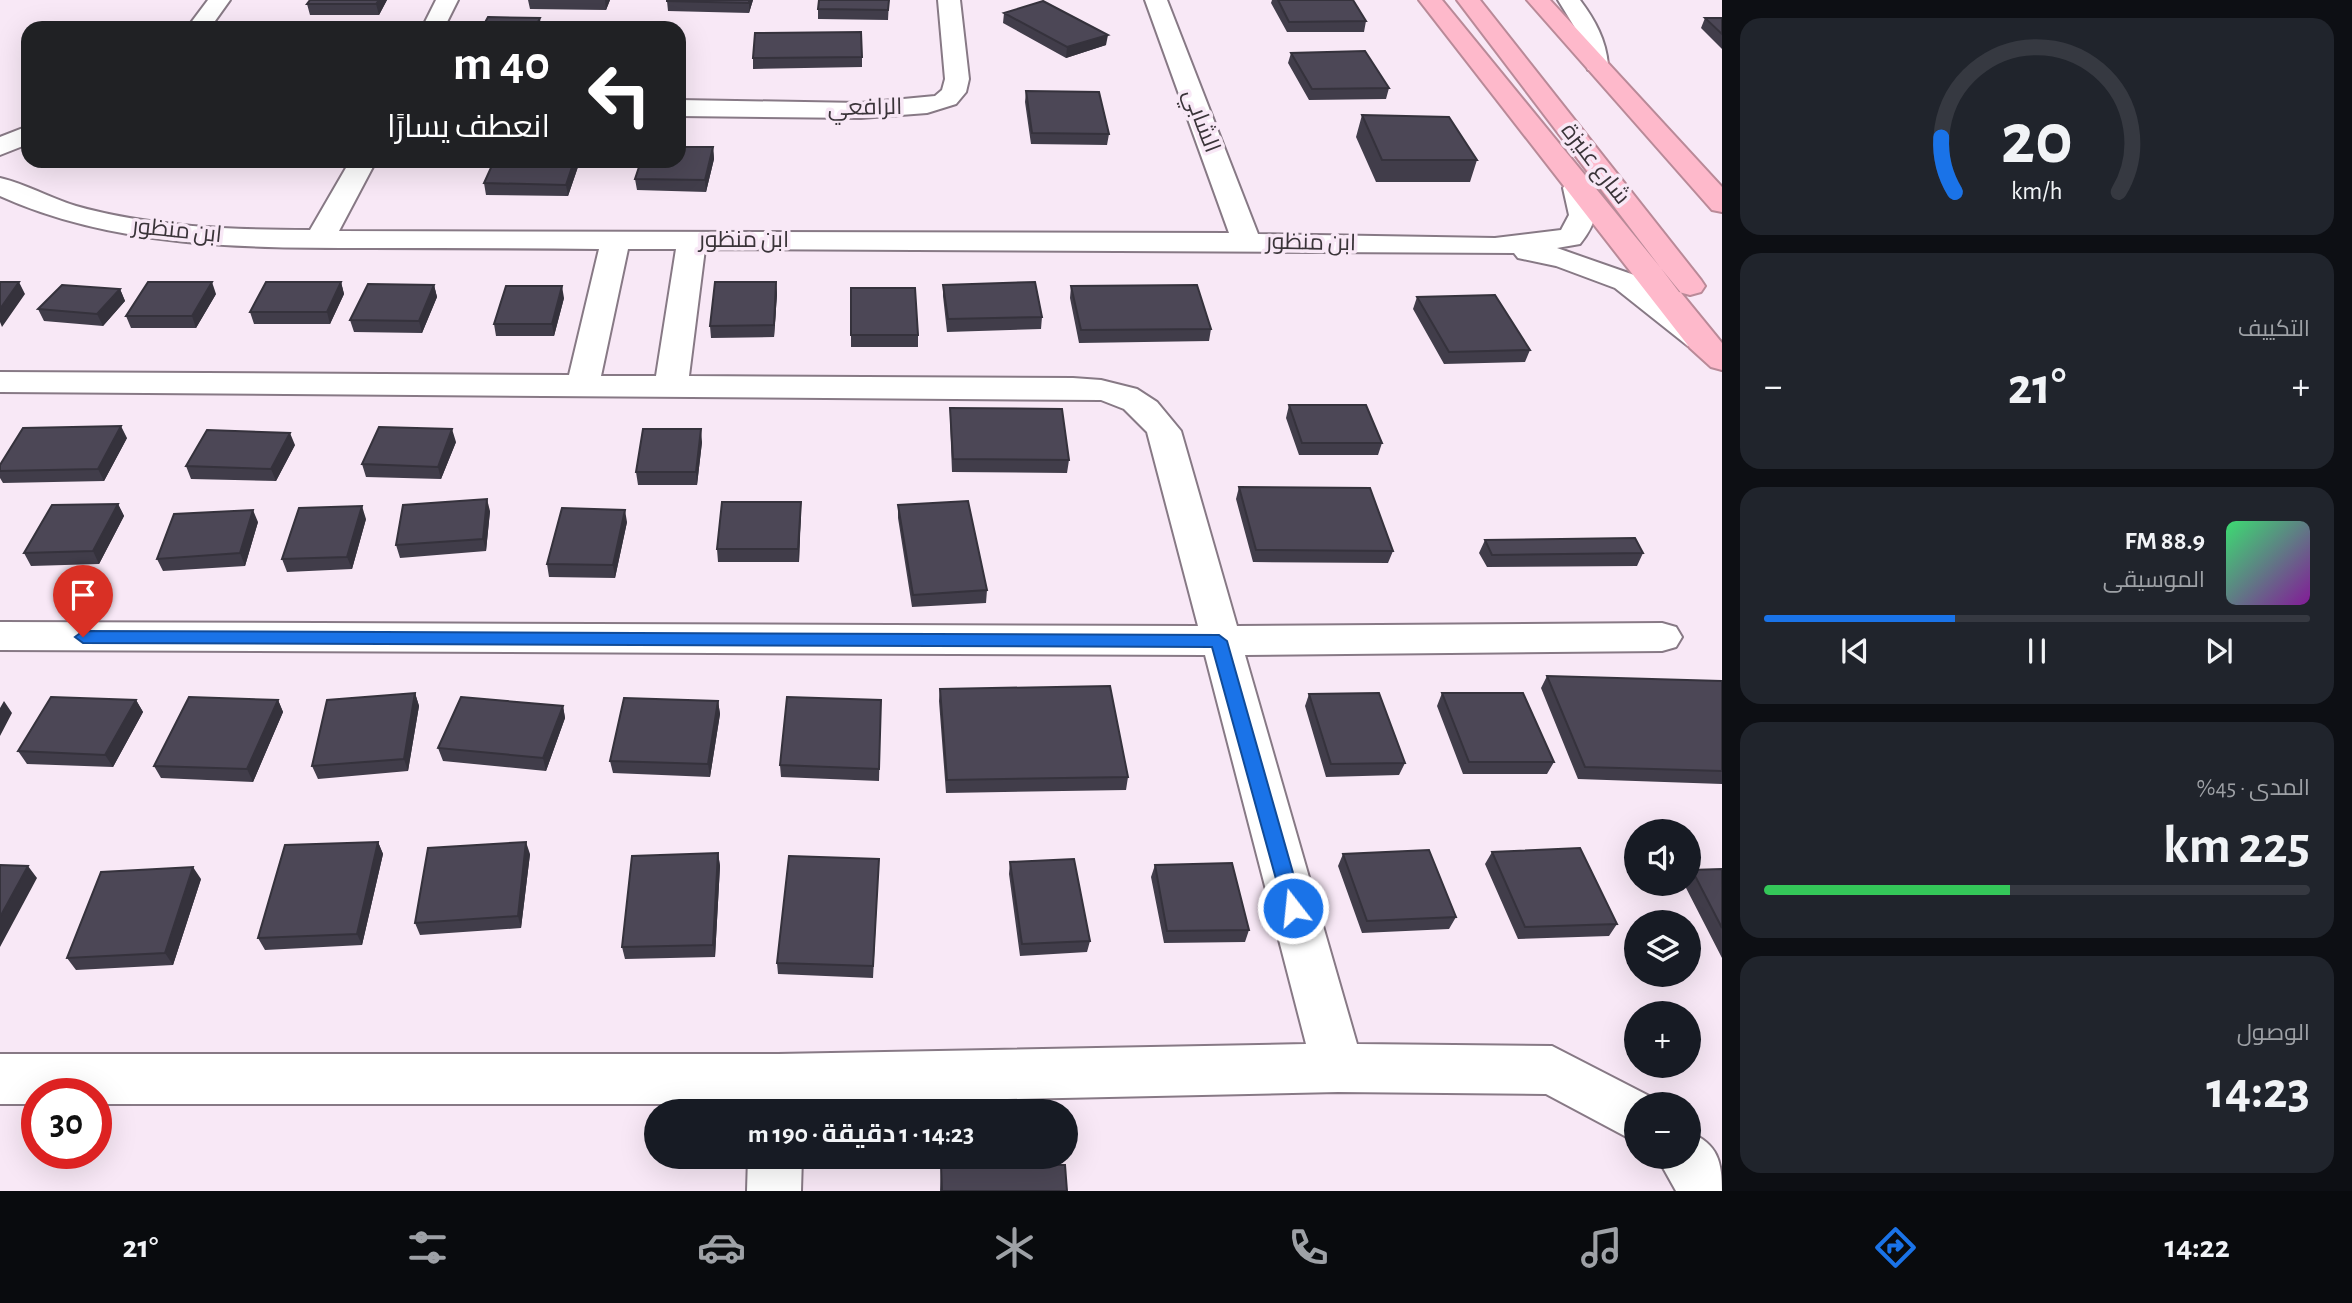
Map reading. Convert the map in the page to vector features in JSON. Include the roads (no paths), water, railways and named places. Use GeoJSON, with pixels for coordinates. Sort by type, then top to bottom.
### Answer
{"type":"FeatureCollection","features":[{"type":"Feature","properties":{"kind":"highway"},"geometry":{"type":"LineString","coordinates":[[1430,0],[1577,188],[1715,343]]}},
{"type":"Feature","properties":{"kind":"highway","name":"شارع عنيزة"},"geometry":{"type":"LineString","coordinates":[[1468,0],[1715,343]]}},
{"type":"Feature","properties":{"kind":"highway"},"geometry":{"type":"LineString","coordinates":[[1538,0],[1722,204]]}},
{"type":"Feature","properties":{"kind":"street"},"geometry":{"type":"LineString","coordinates":[[203,21],[219,0]]}},
{"type":"Feature","properties":{"kind":"street"},"geometry":{"type":"LineString","coordinates":[[436,21],[447,0]]}},
{"type":"Feature","properties":{"kind":"street","name":"الرافعي"},"geometry":{"type":"LineString","coordinates":[[686,108],[898,108],[943,102],[955,91],[957,79],[949,0]]}},
{"type":"Feature","properties":{"kind":"street","name":"الشابي"},"geometry":{"type":"LineString","coordinates":[[1156,0],[1247,242]]}},
{"type":"Feature","properties":{"kind":"street"},"geometry":{"type":"LineString","coordinates":[[1569,0],[1595,43],[1596,65]]}},
{"type":"Feature","properties":{"kind":"street"},"geometry":{"type":"LineString","coordinates":[[0,147],[21,137]]}},
{"type":"Feature","properties":{"kind":"street"},"geometry":{"type":"LineString","coordinates":[[320,239],[359,168]]}},
{"type":"Feature","properties":{"kind":"street","name":"ابن منظور"},"geometry":{"type":"LineString","coordinates":[[0,186],[57,210],[158,231],[320,239],[1247,242],[1495,247],[1570,239],[1583,224],[1583,207],[1577,188]]}},
{"type":"Feature","properties":{"kind":"street"},"geometry":{"type":"LineString","coordinates":[[583,384],[615,240]]}},
{"type":"Feature","properties":{"kind":"street"},"geometry":{"type":"LineString","coordinates":[[671,385],[692,240]]}},
{"type":"Feature","properties":{"kind":"street","name":"ابن منظور"},"geometry":{"type":"LineString","coordinates":[[1495,247],[1563,258],[1626,282],[1715,343]]}},
{"type":"Feature","properties":{"kind":"street"},"geometry":{"type":"LineString","coordinates":[[0,382],[1073,388],[1102,389],[1131,398],[1150,411],[1164,430],[1219,641],[1338,1068]]}},
{"type":"Feature","properties":{"kind":"street"},"geometry":{"type":"LineString","coordinates":[[0,636],[1219,641],[1662,637]]}},
{"type":"Feature","properties":{"kind":"street"},"geometry":{"type":"LineString","coordinates":[[0,1079],[778,1095],[1338,1068],[1552,1070],[1624,1110]]}},
{"type":"Feature","properties":{"kind":"street"},"geometry":{"type":"LineString","coordinates":[[774,1191],[775,1169]]}},
{"type":"Feature","properties":{"kind":"street"},"geometry":{"type":"LineString","coordinates":[[1693,1169],[1709,1191]]}}]}
